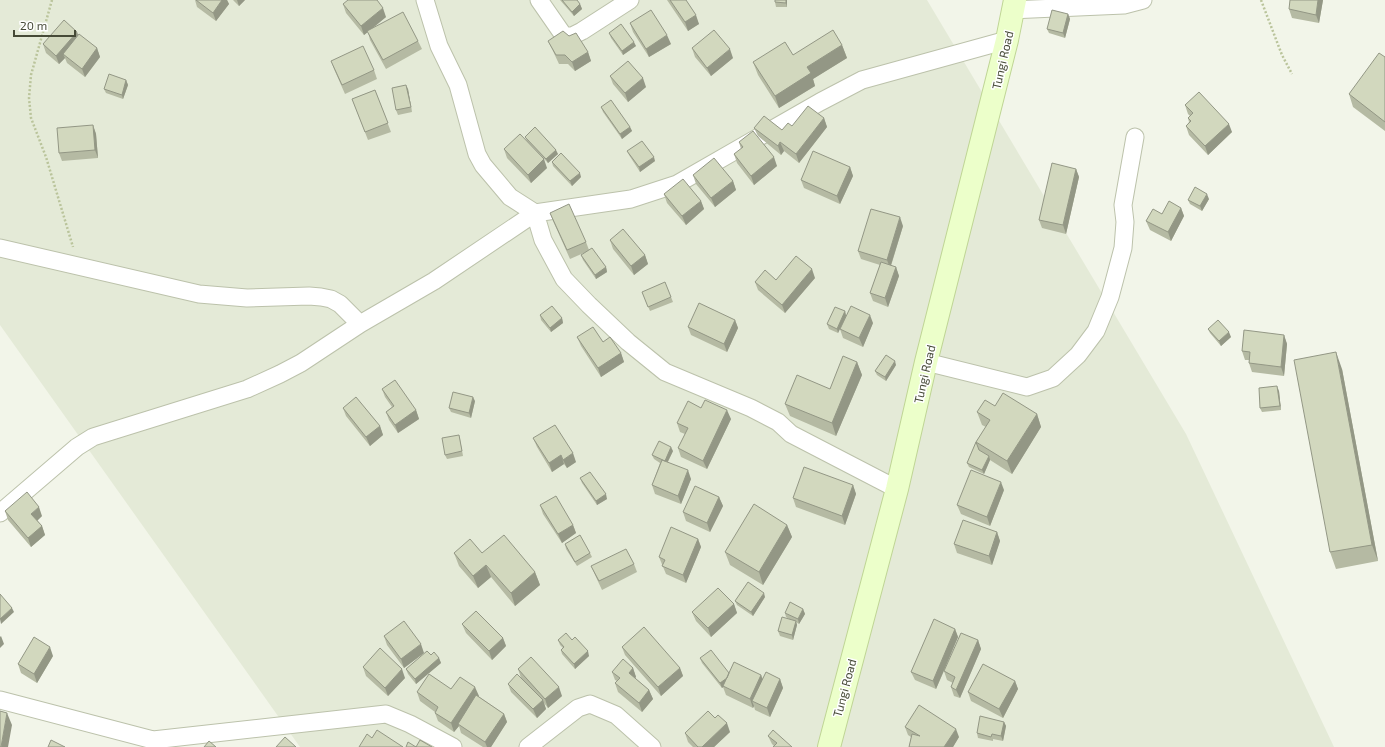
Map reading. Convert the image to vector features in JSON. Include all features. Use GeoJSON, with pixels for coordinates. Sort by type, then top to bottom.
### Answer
{"type":"FeatureCollection","features":[{"type":"Feature","properties":{"kind":"main road","name":"Tungi Road"},"geometry":{"type":"LineString","coordinates":[[828,747],[897,489],[926,362],[1007,40],[1014,5]]}},
{"type":"Feature","properties":{"kind":"street"},"geometry":{"type":"LineString","coordinates":[[425,0],[439,46],[458,85],[477,154],[483,165],[510,197],[535,213],[543,240],[564,279],[589,305],[628,342],[665,372],[751,408],[778,422],[791,434],[897,489]]}},
{"type":"Feature","properties":{"kind":"street"},"geometry":{"type":"LineString","coordinates":[[538,0],[564,36],[572,36],[630,0]]}},
{"type":"Feature","properties":{"kind":"street"},"geometry":{"type":"LineString","coordinates":[[1014,5],[1124,5],[1143,0]]}},
{"type":"Feature","properties":{"kind":"street"},"geometry":{"type":"LineString","coordinates":[[0,512],[77,447],[93,437],[248,389],[301,363],[360,324],[434,282],[535,213],[631,199],[677,184],[862,80],[1007,40]]}},
{"type":"Feature","properties":{"kind":"street"},"geometry":{"type":"LineString","coordinates":[[926,362],[1027,387],[1053,378],[1078,355],[1096,331],[1110,297],[1123,248],[1125,222],[1123,205],[1135,137]]}},
{"type":"Feature","properties":{"kind":"street"},"geometry":{"type":"LineString","coordinates":[[0,248],[199,294],[246,298],[309,296],[331,299],[340,304],[360,324]]}},
{"type":"Feature","properties":{"kind":"street"},"geometry":{"type":"LineString","coordinates":[[0,700],[155,743],[386,714],[410,724],[452,747]]}},
{"type":"Feature","properties":{"kind":"street"},"geometry":{"type":"LineString","coordinates":[[528,747],[578,708],[590,704],[616,715],[652,747]]}},
{"type":"Feature","properties":{"kind":"path"},"geometry":{"type":"LineString","coordinates":[[52,0],[31,75],[29,98],[31,118],[46,157],[79,266]]}},
{"type":"Feature","properties":{"kind":"path"},"geometry":{"type":"LineString","coordinates":[[1261,0],[1282,55],[1292,74]]}},
{"type":"Feature","properties":{"kind":"shaded area"},"geometry":{"type":"Polygon","coordinates":[[[0,0],[927,0],[1186,434],[1334,747],[300,747],[0,325],[0,0]]]}},
{"type":"Feature","properties":{"kind":"building"},"geometry":{"type":"Polygon","coordinates":[[[196,0],[222,0],[213,13],[196,0]]]}},
{"type":"Feature","properties":{"kind":"building"},"geometry":{"type":"Polygon","coordinates":[[[348,0],[377,0],[383,8],[361,26],[343,4],[348,0]]]}},
{"type":"Feature","properties":{"kind":"building"},"geometry":{"type":"Polygon","coordinates":[[[562,0],[577,0],[580,4],[572,12],[562,0]]]}},
{"type":"Feature","properties":{"kind":"building"},"geometry":{"type":"Polygon","coordinates":[[[670,0],[686,0],[696,15],[685,22],[670,0]]]}},
{"type":"Feature","properties":{"kind":"building"},"geometry":{"type":"Polygon","coordinates":[[[775,0],[786,0],[786,3],[775,2],[775,0]]]}},
{"type":"Feature","properties":{"kind":"building"},"geometry":{"type":"Polygon","coordinates":[[[1290,0],[1318,0],[1316,15],[1289,9],[1290,0]]]}},
{"type":"Feature","properties":{"kind":"building"},"geometry":{"type":"Polygon","coordinates":[[[651,10],[667,35],[646,49],[630,23],[651,10]]]}},
{"type":"Feature","properties":{"kind":"building"},"geometry":{"type":"Polygon","coordinates":[[[1052,10],[1068,14],[1063,33],[1047,29],[1052,10]]]}},
{"type":"Feature","properties":{"kind":"building"},"geometry":{"type":"Polygon","coordinates":[[[403,12],[418,41],[383,60],[367,31],[403,12]]]}},
{"type":"Feature","properties":{"kind":"building"},"geometry":{"type":"Polygon","coordinates":[[[64,20],[77,32],[56,56],[43,44],[64,20]]]}},
{"type":"Feature","properties":{"kind":"building"},"geometry":{"type":"Polygon","coordinates":[[[621,24],[634,42],[622,51],[609,33],[621,24]]]}},
{"type":"Feature","properties":{"kind":"building"},"geometry":{"type":"Polygon","coordinates":[[[714,30],[730,49],[707,68],[692,48],[714,30]]]}},
{"type":"Feature","properties":{"kind":"building"},"geometry":{"type":"Polygon","coordinates":[[[833,30],[842,45],[807,67],[811,73],[775,96],[753,62],[785,42],[793,55],[833,30]]]}},
{"type":"Feature","properties":{"kind":"building"},"geometry":{"type":"Polygon","coordinates":[[[563,31],[569,36],[576,33],[588,52],[572,62],[565,55],[556,55],[548,41],[563,31]]]}},
{"type":"Feature","properties":{"kind":"building"},"geometry":{"type":"Polygon","coordinates":[[[79,34],[97,48],[82,69],[63,54],[79,34]]]}},
{"type":"Feature","properties":{"kind":"building"},"geometry":{"type":"Polygon","coordinates":[[[363,46],[374,70],[342,85],[331,61],[363,46]]]}},
{"type":"Feature","properties":{"kind":"building"},"geometry":{"type":"Polygon","coordinates":[[[1379,53],[1385,57],[1385,122],[1349,94],[1379,53]]]}},
{"type":"Feature","properties":{"kind":"building"},"geometry":{"type":"Polygon","coordinates":[[[628,61],[643,78],[625,93],[610,76],[628,61]]]}},
{"type":"Feature","properties":{"kind":"building"},"geometry":{"type":"Polygon","coordinates":[[[109,74],[126,80],[122,95],[104,89],[109,74]]]}},
{"type":"Feature","properties":{"kind":"building"},"geometry":{"type":"Polygon","coordinates":[[[406,85],[411,107],[396,110],[392,88],[406,85]]]}},
{"type":"Feature","properties":{"kind":"building"},"geometry":{"type":"Polygon","coordinates":[[[375,90],[388,123],[365,132],[352,99],[375,90]]]}},
{"type":"Feature","properties":{"kind":"building"},"geometry":{"type":"Polygon","coordinates":[[[1199,92],[1229,124],[1205,146],[1186,126],[1191,121],[1188,118],[1193,113],[1185,105],[1199,92]]]}},
{"type":"Feature","properties":{"kind":"building"},"geometry":{"type":"Polygon","coordinates":[[[611,100],[630,127],[620,134],[601,107],[611,100]]]}},
{"type":"Feature","properties":{"kind":"building"},"geometry":{"type":"Polygon","coordinates":[[[808,106],[824,118],[796,154],[780,142],[778,146],[754,128],[764,116],[782,130],[788,123],[792,126],[808,106]]]}},
{"type":"Feature","properties":{"kind":"building"},"geometry":{"type":"Polygon","coordinates":[[[93,125],[95,150],[59,153],[57,128],[93,125]]]}},
{"type":"Feature","properties":{"kind":"building"},"geometry":{"type":"Polygon","coordinates":[[[535,127],[556,150],[546,159],[525,137],[535,127]]]}},
{"type":"Feature","properties":{"kind":"building"},"geometry":{"type":"Polygon","coordinates":[[[753,131],[774,157],[751,176],[734,154],[743,147],[739,142],[753,131]]]}},
{"type":"Feature","properties":{"kind":"building"},"geometry":{"type":"Polygon","coordinates":[[[520,134],[544,159],[528,175],[504,149],[520,134]]]}},
{"type":"Feature","properties":{"kind":"building"},"geometry":{"type":"Polygon","coordinates":[[[642,141],[654,157],[639,167],[627,151],[642,141]]]}},
{"type":"Feature","properties":{"kind":"building"},"geometry":{"type":"Polygon","coordinates":[[[813,151],[850,167],[837,196],[801,180],[813,151]]]}},
{"type":"Feature","properties":{"kind":"building"},"geometry":{"type":"Polygon","coordinates":[[[561,153],[580,173],[570,181],[552,162],[561,153]]]}},
{"type":"Feature","properties":{"kind":"building"},"geometry":{"type":"Polygon","coordinates":[[[714,158],[733,181],[711,198],[693,175],[714,158]]]}},
{"type":"Feature","properties":{"kind":"building"},"geometry":{"type":"Polygon","coordinates":[[[1052,163],[1076,169],[1063,225],[1039,220],[1052,163]]]}},
{"type":"Feature","properties":{"kind":"building"},"geometry":{"type":"Polygon","coordinates":[[[683,179],[701,201],[682,216],[664,194],[683,179]]]}},
{"type":"Feature","properties":{"kind":"building"},"geometry":{"type":"Polygon","coordinates":[[[1195,187],[1207,194],[1200,206],[1188,200],[1195,187]]]}},
{"type":"Feature","properties":{"kind":"building"},"geometry":{"type":"Polygon","coordinates":[[[1169,201],[1181,208],[1168,232],[1146,221],[1153,209],[1162,214],[1169,201]]]}},
{"type":"Feature","properties":{"kind":"building"},"geometry":{"type":"Polygon","coordinates":[[[569,204],[586,242],[567,250],[550,213],[569,204]]]}},
{"type":"Feature","properties":{"kind":"building"},"geometry":{"type":"Polygon","coordinates":[[[871,209],[900,217],[887,260],[858,251],[871,209]]]}},
{"type":"Feature","properties":{"kind":"building"},"geometry":{"type":"Polygon","coordinates":[[[623,229],[645,255],[631,266],[610,240],[623,229]]]}},
{"type":"Feature","properties":{"kind":"building"},"geometry":{"type":"Polygon","coordinates":[[[592,248],[606,267],[595,275],[581,255],[592,248]]]}},
{"type":"Feature","properties":{"kind":"building"},"geometry":{"type":"Polygon","coordinates":[[[796,256],[812,269],[782,305],[755,282],[765,270],[776,280],[796,256]]]}},
{"type":"Feature","properties":{"kind":"building"},"geometry":{"type":"Polygon","coordinates":[[[881,262],[896,267],[885,298],[870,293],[881,262]]]}},
{"type":"Feature","properties":{"kind":"building"},"geometry":{"type":"Polygon","coordinates":[[[665,282],[671,297],[648,307],[642,292],[665,282]]]}},
{"type":"Feature","properties":{"kind":"building"},"geometry":{"type":"Polygon","coordinates":[[[699,303],[735,320],[724,344],[688,327],[699,303]]]}},
{"type":"Feature","properties":{"kind":"building"},"geometry":{"type":"Polygon","coordinates":[[[552,306],[562,318],[550,328],[540,315],[552,306]]]}},
{"type":"Feature","properties":{"kind":"building"},"geometry":{"type":"Polygon","coordinates":[[[851,306],[870,315],[859,338],[840,329],[851,306]]]}},
{"type":"Feature","properties":{"kind":"building"},"geometry":{"type":"Polygon","coordinates":[[[835,307],[845,311],[837,329],[827,324],[835,307]]]}},
{"type":"Feature","properties":{"kind":"building"},"geometry":{"type":"Polygon","coordinates":[[[1218,320],[1229,332],[1219,341],[1208,329],[1218,320]]]}},
{"type":"Feature","properties":{"kind":"building"},"geometry":{"type":"Polygon","coordinates":[[[593,327],[603,342],[610,337],[621,353],[598,368],[577,337],[593,327]]]}},
{"type":"Feature","properties":{"kind":"building"},"geometry":{"type":"Polygon","coordinates":[[[1244,330],[1284,335],[1281,367],[1249,363],[1250,352],[1242,351],[1244,330]]]}},
{"type":"Feature","properties":{"kind":"building"},"geometry":{"type":"Polygon","coordinates":[[[1336,352],[1372,545],[1330,552],[1294,360],[1336,352]]]}},
{"type":"Feature","properties":{"kind":"building"},"geometry":{"type":"Polygon","coordinates":[[[886,355],[895,361],[885,377],[875,371],[886,355]]]}},
{"type":"Feature","properties":{"kind":"building"},"geometry":{"type":"Polygon","coordinates":[[[843,356],[857,362],[832,423],[785,404],[797,375],[830,389],[843,356]]]}},
{"type":"Feature","properties":{"kind":"building"},"geometry":{"type":"Polygon","coordinates":[[[395,380],[416,410],[395,425],[386,412],[394,406],[382,389],[395,380]]]}},
{"type":"Feature","properties":{"kind":"building"},"geometry":{"type":"Polygon","coordinates":[[[1277,386],[1280,406],[1260,408],[1259,388],[1277,386]]]}},
{"type":"Feature","properties":{"kind":"building"},"geometry":{"type":"Polygon","coordinates":[[[453,392],[473,397],[469,413],[449,408],[453,392]]]}},
{"type":"Feature","properties":{"kind":"building"},"geometry":{"type":"Polygon","coordinates":[[[1003,393],[1037,414],[1007,461],[976,442],[990,420],[977,412],[985,400],[995,406],[1003,393]]]}},
{"type":"Feature","properties":{"kind":"building"},"geometry":{"type":"Polygon","coordinates":[[[356,397],[380,426],[366,437],[343,408],[356,397]]]}},
{"type":"Feature","properties":{"kind":"building"},"geometry":{"type":"Polygon","coordinates":[[[705,400],[727,410],[703,461],[678,448],[688,428],[677,423],[688,401],[701,408],[705,400]]]}},
{"type":"Feature","properties":{"kind":"building"},"geometry":{"type":"Polygon","coordinates":[[[555,425],[573,453],[563,460],[561,455],[549,463],[533,438],[555,425]]]}},
{"type":"Feature","properties":{"kind":"building"},"geometry":{"type":"Polygon","coordinates":[[[459,435],[462,451],[445,455],[442,438],[459,435]]]}},
{"type":"Feature","properties":{"kind":"building"},"geometry":{"type":"Polygon","coordinates":[[[659,441],[671,447],[665,461],[652,455],[659,441]]]}},
{"type":"Feature","properties":{"kind":"building"},"geometry":{"type":"Polygon","coordinates":[[[976,442],[979,450],[989,456],[982,470],[967,463],[976,442]]]}},
{"type":"Feature","properties":{"kind":"building"},"geometry":{"type":"Polygon","coordinates":[[[662,460],[688,470],[678,496],[652,485],[662,460]]]}},
{"type":"Feature","properties":{"kind":"building"},"geometry":{"type":"Polygon","coordinates":[[[804,467],[853,485],[842,516],[793,498],[804,467]]]}},
{"type":"Feature","properties":{"kind":"building"},"geometry":{"type":"Polygon","coordinates":[[[971,470],[1001,482],[987,517],[957,505],[971,470]]]}},
{"type":"Feature","properties":{"kind":"building"},"geometry":{"type":"Polygon","coordinates":[[[590,472],[606,494],[596,501],[580,478],[590,472]]]}},
{"type":"Feature","properties":{"kind":"building"},"geometry":{"type":"Polygon","coordinates":[[[695,486],[719,497],[707,523],[683,512],[695,486]]]}},
{"type":"Feature","properties":{"kind":"building"},"geometry":{"type":"Polygon","coordinates":[[[27,492],[39,507],[31,514],[42,526],[28,538],[5,511],[27,492]]]}},
{"type":"Feature","properties":{"kind":"building"},"geometry":{"type":"Polygon","coordinates":[[[556,496],[573,525],[558,534],[540,505],[556,496]]]}},
{"type":"Feature","properties":{"kind":"building"},"geometry":{"type":"Polygon","coordinates":[[[754,504],[787,525],[759,572],[725,552],[754,504]]]}},
{"type":"Feature","properties":{"kind":"building"},"geometry":{"type":"Polygon","coordinates":[[[963,520],[997,532],[989,556],[954,544],[963,520]]]}},
{"type":"Feature","properties":{"kind":"building"},"geometry":{"type":"Polygon","coordinates":[[[671,527],[698,539],[683,575],[662,566],[665,560],[659,557],[671,527]]]}},
{"type":"Feature","properties":{"kind":"building"},"geometry":{"type":"Polygon","coordinates":[[[504,535],[535,572],[511,593],[486,565],[473,576],[454,553],[470,539],[482,553],[504,535]]]}},
{"type":"Feature","properties":{"kind":"building"},"geometry":{"type":"Polygon","coordinates":[[[580,535],[590,553],[575,562],[565,544],[580,535]]]}},
{"type":"Feature","properties":{"kind":"building"},"geometry":{"type":"Polygon","coordinates":[[[626,549],[634,564],[599,581],[591,566],[626,549]]]}},
{"type":"Feature","properties":{"kind":"building"},"geometry":{"type":"Polygon","coordinates":[[[748,582],[764,593],[751,612],[735,601],[748,582]]]}},
{"type":"Feature","properties":{"kind":"building"},"geometry":{"type":"Polygon","coordinates":[[[718,588],[734,604],[708,628],[692,612],[718,588]]]}},
{"type":"Feature","properties":{"kind":"building"},"geometry":{"type":"Polygon","coordinates":[[[0,594],[12,608],[0,619],[0,594]]]}},
{"type":"Feature","properties":{"kind":"building"},"geometry":{"type":"Polygon","coordinates":[[[790,602],[803,609],[798,619],[785,613],[790,602]]]}},
{"type":"Feature","properties":{"kind":"building"},"geometry":{"type":"Polygon","coordinates":[[[476,611],[503,638],[489,651],[462,624],[476,611]]]}},
{"type":"Feature","properties":{"kind":"building"},"geometry":{"type":"Polygon","coordinates":[[[782,617],[796,621],[792,635],[778,631],[782,617]]]}},
{"type":"Feature","properties":{"kind":"building"},"geometry":{"type":"Polygon","coordinates":[[[934,619],[955,629],[933,681],[911,672],[934,619]]]}},
{"type":"Feature","properties":{"kind":"building"},"geometry":{"type":"Polygon","coordinates":[[[404,621],[421,644],[401,659],[384,636],[404,621]]]}},
{"type":"Feature","properties":{"kind":"building"},"geometry":{"type":"Polygon","coordinates":[[[644,627],[680,668],[658,687],[622,647],[644,627]]]}},
{"type":"Feature","properties":{"kind":"building"},"geometry":{"type":"Polygon","coordinates":[[[566,633],[572,640],[575,637],[588,651],[574,664],[561,650],[564,647],[558,640],[566,633]]]}},
{"type":"Feature","properties":{"kind":"building"},"geometry":{"type":"Polygon","coordinates":[[[961,633],[978,640],[956,690],[951,687],[955,677],[944,671],[961,633]]]}},
{"type":"Feature","properties":{"kind":"building"},"geometry":{"type":"Polygon","coordinates":[[[34,637],[50,647],[34,674],[18,664],[34,637]]]}},
{"type":"Feature","properties":{"kind":"building"},"geometry":{"type":"Polygon","coordinates":[[[380,648],[402,669],[385,688],[363,667],[380,648]]]}},
{"type":"Feature","properties":{"kind":"building"},"geometry":{"type":"Polygon","coordinates":[[[711,650],[729,673],[727,678],[720,683],[700,658],[711,650]]]}},
{"type":"Feature","properties":{"kind":"building"},"geometry":{"type":"Polygon","coordinates":[[[427,651],[431,655],[434,652],[439,658],[415,679],[406,669],[427,651]]]}},
{"type":"Feature","properties":{"kind":"building"},"geometry":{"type":"Polygon","coordinates":[[[531,657],[559,687],[545,699],[518,669],[531,657]]]}},
{"type":"Feature","properties":{"kind":"building"},"geometry":{"type":"Polygon","coordinates":[[[623,659],[633,668],[629,673],[649,690],[639,703],[615,683],[620,678],[612,672],[623,659]]]}},
{"type":"Feature","properties":{"kind":"building"},"geometry":{"type":"Polygon","coordinates":[[[734,662],[761,675],[750,699],[723,686],[734,662]]]}},
{"type":"Feature","properties":{"kind":"building"},"geometry":{"type":"Polygon","coordinates":[[[983,664],[1015,681],[999,709],[968,692],[983,664]]]}},
{"type":"Feature","properties":{"kind":"building"},"geometry":{"type":"Polygon","coordinates":[[[766,672],[780,679],[767,708],[752,701],[766,672]]]}},
{"type":"Feature","properties":{"kind":"building"},"geometry":{"type":"Polygon","coordinates":[[[429,674],[451,689],[460,677],[475,687],[451,723],[435,713],[438,707],[417,692],[429,674]]]}},
{"type":"Feature","properties":{"kind":"building"},"geometry":{"type":"Polygon","coordinates":[[[517,674],[543,700],[533,709],[508,684],[517,674]]]}},
{"type":"Feature","properties":{"kind":"building"},"geometry":{"type":"Polygon","coordinates":[[[476,695],[504,714],[485,742],[458,724],[476,695]]]}},
{"type":"Feature","properties":{"kind":"building"},"geometry":{"type":"Polygon","coordinates":[[[919,705],[956,729],[944,747],[909,747],[912,734],[920,736],[905,727],[919,705]]]}},
{"type":"Feature","properties":{"kind":"building"},"geometry":{"type":"Polygon","coordinates":[[[0,711],[7,713],[1,747],[0,747],[0,711]]]}},
{"type":"Feature","properties":{"kind":"building"},"geometry":{"type":"Polygon","coordinates":[[[708,711],[715,718],[718,715],[727,723],[702,747],[698,747],[685,733],[708,711]]]}},
{"type":"Feature","properties":{"kind":"building"},"geometry":{"type":"Polygon","coordinates":[[[980,716],[1004,722],[1001,736],[992,734],[991,737],[977,733],[980,716]]]}},
{"type":"Feature","properties":{"kind":"building"},"geometry":{"type":"Polygon","coordinates":[[[377,730],[403,747],[359,747],[367,734],[372,738],[377,730]]]}},
{"type":"Feature","properties":{"kind":"building"},"geometry":{"type":"Polygon","coordinates":[[[773,730],[792,747],[773,747],[777,743],[768,736],[773,730]]]}},
{"type":"Feature","properties":{"kind":"building"},"geometry":{"type":"Polygon","coordinates":[[[285,737],[296,747],[276,747],[285,737]]]}},
{"type":"Feature","properties":{"kind":"building"},"geometry":{"type":"Polygon","coordinates":[[[51,740],[65,747],[48,747],[51,740]]]}},
{"type":"Feature","properties":{"kind":"building"},"geometry":{"type":"Polygon","coordinates":[[[420,740],[432,747],[416,747],[420,740]]]}},
{"type":"Feature","properties":{"kind":"building"},"geometry":{"type":"Polygon","coordinates":[[[209,741],[216,747],[204,747],[209,741]]]}},
{"type":"Feature","properties":{"kind":"building"},"geometry":{"type":"Polygon","coordinates":[[[408,742],[416,747],[406,747],[408,742]]]}}]}
